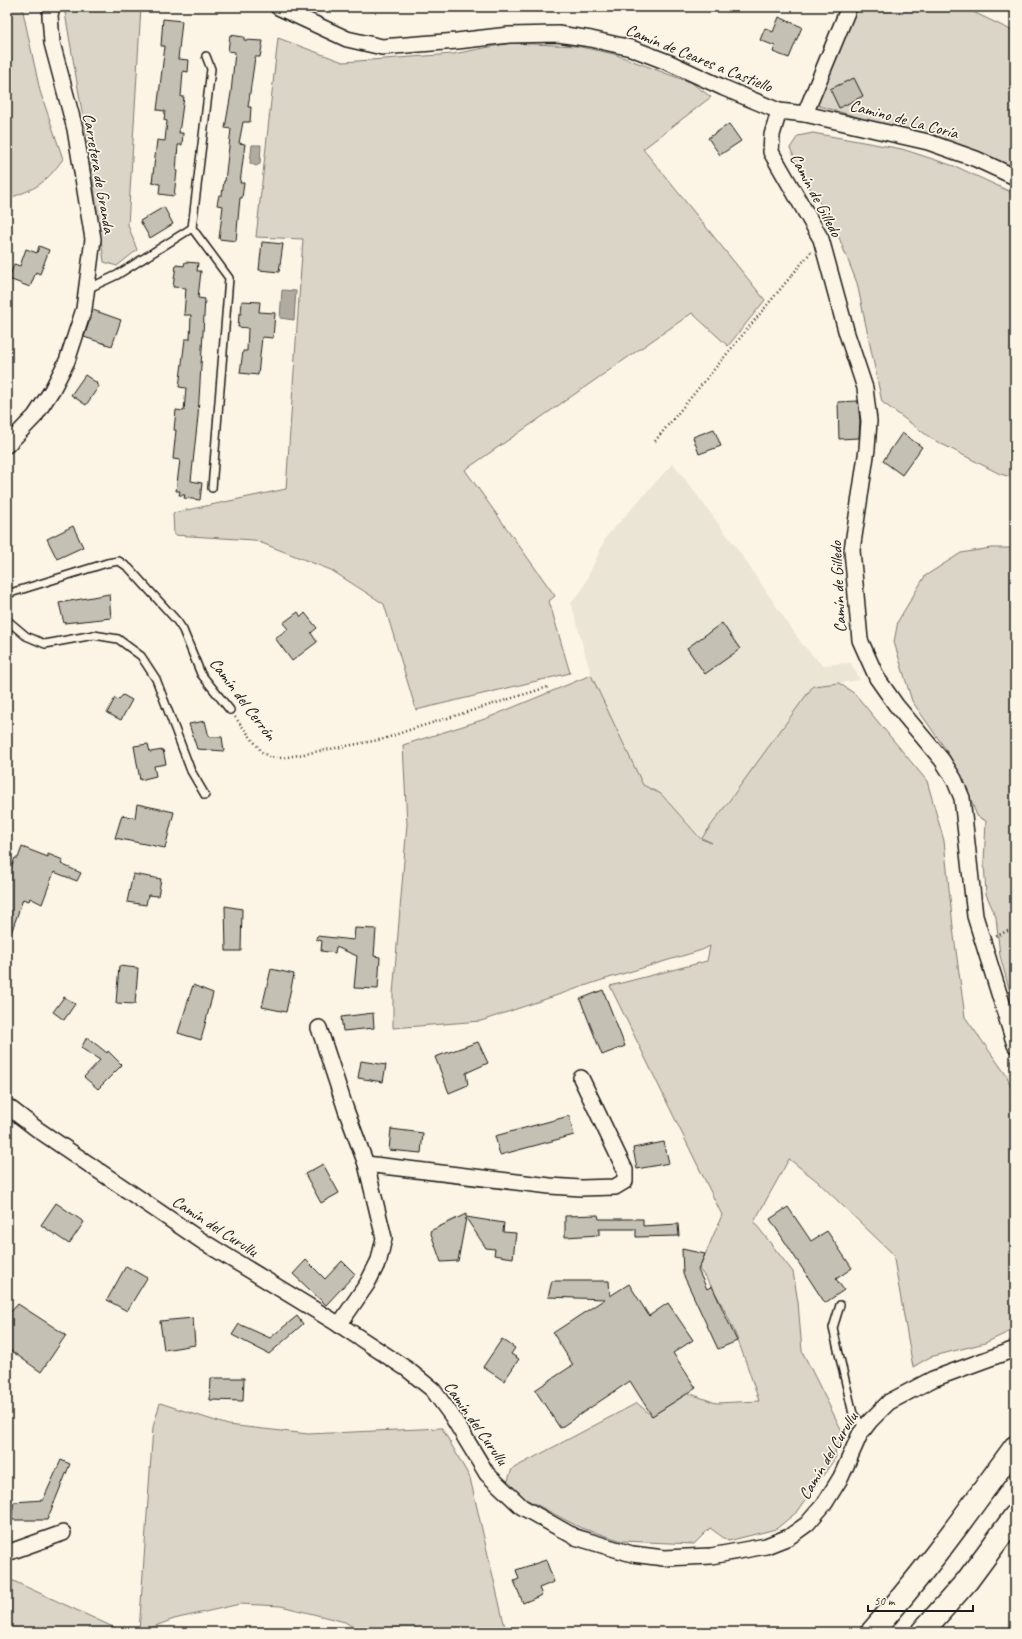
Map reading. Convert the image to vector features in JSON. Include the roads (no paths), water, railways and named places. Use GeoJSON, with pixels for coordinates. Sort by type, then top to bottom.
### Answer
{"type":"FeatureCollection","features":[{"type":"Feature","properties":{"kind":"highway"},"geometry":{"type":"LineString","coordinates":[[872,1632],[897,1604],[948,1540],[1015,1447]]}},
{"type":"Feature","properties":{"kind":"highway"},"geometry":{"type":"LineString","coordinates":[[922,1632],[967,1581],[1015,1516]]}},
{"type":"Feature","properties":{"kind":"highway"},"geometry":{"type":"LineString","coordinates":[[940,1632],[996,1563],[1015,1534]]}},
{"type":"Feature","properties":{"kind":"street","name":"Carretera de Granda"},"geometry":{"type":"LineString","coordinates":[[7,445],[35,416],[52,390],[67,361],[84,309],[93,239],[75,129],[52,43],[50,15],[52,7]]}},
{"type":"Feature","properties":{"kind":"street","name":"Camín de Ceares a Castiello"},"geometry":{"type":"LineString","coordinates":[[278,7],[347,40],[382,47],[509,35],[558,34],[591,38],[631,48],[670,63],[779,111]]}},
{"type":"Feature","properties":{"kind":"street"},"geometry":{"type":"LineString","coordinates":[[805,114],[849,7]]}},
{"type":"Feature","properties":{"kind":"street","name":"Camino de La Coría"},"geometry":{"type":"LineString","coordinates":[[779,111],[805,114],[928,142],[976,159],[1015,178]]}},
{"type":"Feature","properties":{"kind":"street","name":"Camín de Gilledo"},"geometry":{"type":"LineString","coordinates":[[779,111],[772,135],[771,152],[821,239],[847,334],[865,388],[869,421],[867,449],[852,550],[860,640],[877,678],[896,705],[942,760],[962,798],[975,916],[1015,1045]]}},
{"type":"Feature","properties":{"kind":"street"},"geometry":{"type":"LineString","coordinates":[[320,1028],[346,1110],[366,1164],[384,1238],[379,1260],[367,1284],[339,1325]]}},
{"type":"Feature","properties":{"kind":"street"},"geometry":{"type":"LineString","coordinates":[[366,1164],[550,1186],[581,1188],[615,1187],[625,1181],[625,1170],[581,1078]]}},
{"type":"Feature","properties":{"kind":"street","name":"Camín del Curullu"},"geometry":{"type":"LineString","coordinates":[[7,1106],[37,1129],[202,1241],[339,1325],[407,1369],[433,1390],[452,1416],[487,1474],[522,1507],[575,1537],[632,1554],[664,1558],[711,1556],[766,1546],[789,1536],[807,1524],[826,1503],[841,1478],[860,1434],[870,1421],[889,1402],[933,1379],[1015,1350]]}},
{"type":"Feature","properties":{"kind":"street"},"geometry":{"type":"LineString","coordinates":[[7,1553],[63,1533]]}},
{"type":"Feature","properties":{"kind":"lane"},"geometry":{"type":"LineString","coordinates":[[206,56],[211,69],[192,228],[229,278],[212,488]]}},
{"type":"Feature","properties":{"kind":"lane"},"geometry":{"type":"LineString","coordinates":[[87,289],[117,275],[192,228]]}},
{"type":"Feature","properties":{"kind":"lane","name":"Camín del Cerrón"},"geometry":{"type":"LineString","coordinates":[[7,594],[107,563],[119,561],[129,568],[177,621],[183,630],[201,674],[230,710]]}},
{"type":"Feature","properties":{"kind":"lane"},"geometry":{"type":"LineString","coordinates":[[7,620],[26,636],[45,644],[94,635],[118,639],[141,656],[156,679],[191,771],[205,796]]}},
{"type":"Feature","properties":{"kind":"lane"},"geometry":{"type":"LineString","coordinates":[[840,1305],[833,1328],[853,1414],[865,1429]]}}]}
